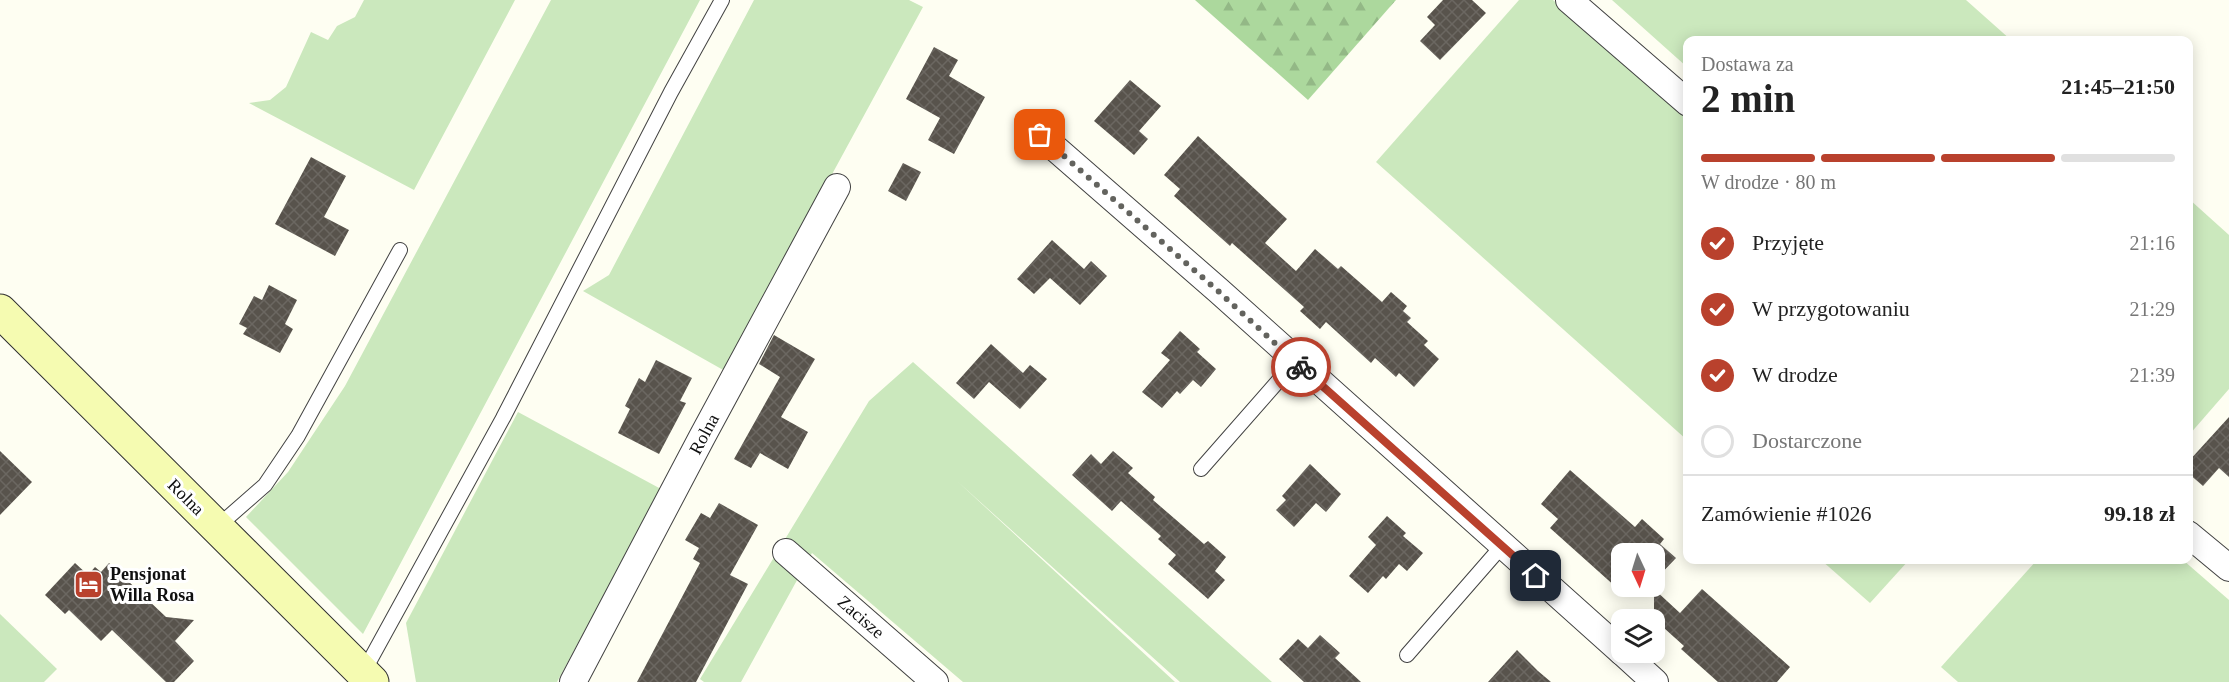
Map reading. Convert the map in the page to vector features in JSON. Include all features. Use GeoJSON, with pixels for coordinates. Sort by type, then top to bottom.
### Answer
{"type":"FeatureCollection","features":[{"type":"Feature","properties":{"kind":"street"},"geometry":{"type":"LineString","coordinates":[[1569,0],[1683,99]]}},
{"type":"Feature","properties":{"kind":"street"},"geometry":{"type":"LineString","coordinates":[[1040,135],[1611,642]]}},
{"type":"Feature","properties":{"kind":"street","name":"Rolna"},"geometry":{"type":"LineString","coordinates":[[573,682],[837,187]]}},
{"type":"Feature","properties":{"kind":"street","name":"Rolna"},"geometry":{"type":"LineString","coordinates":[[0,311],[217,527],[364,679]]}},
{"type":"Feature","properties":{"kind":"street"},"geometry":{"type":"LineString","coordinates":[[2193,538],[2229,568]]}},
{"type":"Feature","properties":{"kind":"street","name":"Zacisze"},"geometry":{"type":"LineString","coordinates":[[786,552],[935,682]]}},
{"type":"Feature","properties":{"kind":"street"},"geometry":{"type":"LineString","coordinates":[[1634,663],[1655,682]]}},
{"type":"Feature","properties":{"kind":"lane"},"geometry":{"type":"LineString","coordinates":[[364,679],[504,418],[671,92],[722,0]]}},
{"type":"Feature","properties":{"kind":"lane"},"geometry":{"type":"LineString","coordinates":[[217,527],[265,485],[298,436],[400,250]]}},
{"type":"Feature","properties":{"kind":"lane"},"geometry":{"type":"LineString","coordinates":[[1201,469],[1295,362]]}},
{"type":"Feature","properties":{"kind":"lane"},"geometry":{"type":"LineString","coordinates":[[1407,655],[1502,546]]}},
{"type":"Feature","properties":{"kind":"green space"},"geometry":{"type":"Polygon","coordinates":[[[364,0],[515,0],[414,190],[249,103],[270,100],[286,87],[311,32],[328,40],[337,26],[355,17],[364,0]]]}},
{"type":"Feature","properties":{"kind":"green space"},"geometry":{"type":"Polygon","coordinates":[[[551,0],[700,0],[363,634],[246,517],[288,472],[345,386],[551,0]]]}},
{"type":"Feature","properties":{"kind":"green space"},"geometry":{"type":"Polygon","coordinates":[[[754,0],[909,0],[923,7],[725,371],[583,291],[609,275],[754,0]]]}},
{"type":"Feature","properties":{"kind":"green space"},"geometry":{"type":"Polygon","coordinates":[[[1195,0],[1396,0],[1308,100],[1195,0]]]}},
{"type":"Feature","properties":{"kind":"green space"},"geometry":{"type":"Polygon","coordinates":[[[1519,0],[1553,0],[1683,115],[1683,436],[1376,162],[1519,0]]]}},
{"type":"Feature","properties":{"kind":"green space"},"geometry":{"type":"Polygon","coordinates":[[[1612,0],[1966,0],[2006,36],[1683,36],[1683,63],[1612,0]]]}},
{"type":"Feature","properties":{"kind":"green space"},"geometry":{"type":"Polygon","coordinates":[[[2193,203],[2229,235],[2229,389],[2193,430],[2193,203]]]}},
{"type":"Feature","properties":{"kind":"green space"},"geometry":{"type":"Polygon","coordinates":[[[913,362],[1272,682],[1180,682],[957,481],[1175,682],[963,682],[812,553],[741,682],[704,682],[700,679],[869,401],[913,362]]]}},
{"type":"Feature","properties":{"kind":"green space"},"geometry":{"type":"Polygon","coordinates":[[[518,412],[661,489],[557,682],[416,682],[406,623],[518,412]]]}},
{"type":"Feature","properties":{"kind":"green space"},"geometry":{"type":"Polygon","coordinates":[[[1826,564],[1905,564],[1870,603],[1826,564]]]}},
{"type":"Feature","properties":{"kind":"green space"},"geometry":{"type":"Polygon","coordinates":[[[2033,564],[2188,564],[2229,600],[2229,682],[1958,682],[1941,667],[2033,564]]]}},
{"type":"Feature","properties":{"kind":"green space"},"geometry":{"type":"Polygon","coordinates":[[[0,614],[57,669],[44,682],[0,682],[0,614]]]}},
{"type":"Feature","properties":{"kind":"building"},"geometry":{"type":"Polygon","coordinates":[[[1443,0],[1472,0],[1486,13],[1440,60],[1420,41],[1435,25],[1427,17],[1443,0]]]}},
{"type":"Feature","properties":{"kind":"building"},"geometry":{"type":"Polygon","coordinates":[[[934,47],[958,60],[949,76],[985,97],[954,154],[928,140],[940,118],[906,99],[934,47]]]}},
{"type":"Feature","properties":{"kind":"building"},"geometry":{"type":"Polygon","coordinates":[[[1130,80],[1161,106],[1139,131],[1148,139],[1134,155],[1094,121],[1130,80]]]}},
{"type":"Feature","properties":{"kind":"building"},"geometry":{"type":"Polygon","coordinates":[[[1198,136],[1287,219],[1265,243],[1296,271],[1315,249],[1338,269],[1341,266],[1382,302],[1391,292],[1407,306],[1403,311],[1411,318],[1407,322],[1428,341],[1424,345],[1439,359],[1414,387],[1399,373],[1396,377],[1375,358],[1371,363],[1326,322],[1320,329],[1300,311],[1304,307],[1232,243],[1230,246],[1174,196],[1180,189],[1164,175],[1198,136]]]}},
{"type":"Feature","properties":{"kind":"building"},"geometry":{"type":"Polygon","coordinates":[[[311,157],[346,176],[324,217],[349,230],[335,256],[275,224],[311,157]]]}},
{"type":"Feature","properties":{"kind":"building"},"geometry":{"type":"Polygon","coordinates":[[[903,163],[921,172],[906,201],[888,191],[903,163]]]}},
{"type":"Feature","properties":{"kind":"building"},"geometry":{"type":"Polygon","coordinates":[[[1052,240],[1084,269],[1091,261],[1107,276],[1080,305],[1050,278],[1034,294],[1017,279],[1052,240]]]}},
{"type":"Feature","properties":{"kind":"building"},"geometry":{"type":"Polygon","coordinates":[[[269,285],[297,300],[285,324],[293,329],[280,353],[243,334],[247,328],[239,324],[254,296],[262,300],[269,285]]]}},
{"type":"Feature","properties":{"kind":"building"},"geometry":{"type":"Polygon","coordinates":[[[1180,331],[1200,349],[1197,352],[1216,369],[1201,387],[1193,380],[1180,394],[1177,391],[1162,408],[1142,392],[1170,360],[1161,353],[1180,331]]]}},
{"type":"Feature","properties":{"kind":"building"},"geometry":{"type":"Polygon","coordinates":[[[774,335],[815,359],[781,417],[808,432],[788,469],[760,453],[751,468],[734,459],[780,377],[759,364],[774,335]]]}},
{"type":"Feature","properties":{"kind":"building"},"geometry":{"type":"Polygon","coordinates":[[[991,344],[1023,373],[1030,365],[1047,379],[1020,409],[989,382],[974,399],[956,383],[991,344]]]}},
{"type":"Feature","properties":{"kind":"building"},"geometry":{"type":"Polygon","coordinates":[[[656,360],[692,378],[680,401],[686,403],[659,454],[618,433],[630,409],[625,406],[639,378],[645,382],[656,360]]]}},
{"type":"Feature","properties":{"kind":"building"},"geometry":{"type":"Polygon","coordinates":[[[2229,417],[2229,477],[2219,468],[2203,486],[2193,477],[2193,457],[2229,417]]]}},
{"type":"Feature","properties":{"kind":"building"},"geometry":{"type":"Polygon","coordinates":[[[0,451],[32,482],[0,515],[0,451]]]}},
{"type":"Feature","properties":{"kind":"building"},"geometry":{"type":"Polygon","coordinates":[[[1113,451],[1133,468],[1128,473],[1155,497],[1153,500],[1204,544],[1208,541],[1226,557],[1215,571],[1225,580],[1208,599],[1168,564],[1176,555],[1158,539],[1161,536],[1121,501],[1112,511],[1072,475],[1091,454],[1101,464],[1113,451]]]}},
{"type":"Feature","properties":{"kind":"building"},"geometry":{"type":"Polygon","coordinates":[[[1310,464],[1341,494],[1326,512],[1316,503],[1294,527],[1276,510],[1286,500],[1282,496],[1310,464]]]}},
{"type":"Feature","properties":{"kind":"building"},"geometry":{"type":"Polygon","coordinates":[[[1570,470],[1635,527],[1642,519],[1664,539],[1661,543],[1611,543],[1611,583],[1550,528],[1558,519],[1541,504],[1570,470]]]}},
{"type":"Feature","properties":{"kind":"building"},"geometry":{"type":"Polygon","coordinates":[[[719,503],[758,525],[730,575],[748,584],[696,682],[637,682],[700,563],[693,559],[699,548],[685,540],[701,513],[710,518],[719,503]]]}},
{"type":"Feature","properties":{"kind":"building"},"geometry":{"type":"Polygon","coordinates":[[[1387,516],[1406,533],[1403,536],[1423,553],[1407,571],[1399,564],[1386,579],[1383,576],[1368,593],[1349,576],[1376,545],[1368,537],[1387,516]]]}},
{"type":"Feature","properties":{"kind":"building"},"geometry":{"type":"Polygon","coordinates":[[[1665,548],[1676,558],[1665,570],[1665,548]]]}},
{"type":"Feature","properties":{"kind":"building"},"geometry":{"type":"Polygon","coordinates":[[[75,563],[88,575],[95,567],[101,572],[109,563],[166,617],[194,620],[175,641],[194,661],[174,682],[166,682],[112,630],[101,641],[69,610],[65,614],[45,595],[75,563]]]}},
{"type":"Feature","properties":{"kind":"building"},"geometry":{"type":"Polygon","coordinates":[[[1702,589],[1790,667],[1777,682],[1718,682],[1681,649],[1684,646],[1665,629],[1665,609],[1654,609],[1654,597],[1663,597],[1680,613],[1702,589]]]}},
{"type":"Feature","properties":{"kind":"building"},"geometry":{"type":"Polygon","coordinates":[[[1320,635],[1340,653],[1335,658],[1361,682],[1304,682],[1279,659],[1298,639],[1308,648],[1320,635]]]}},
{"type":"Feature","properties":{"kind":"building"},"geometry":{"type":"Polygon","coordinates":[[[1517,650],[1538,671],[1551,682],[1488,682],[1517,650]]]}},
{"type":"Feature","properties":{"kind":"way so far"},"geometry":{"type":"LineString","coordinates":[[1040,135],[1301,367]]}},
{"type":"Feature","properties":{"kind":"place","name":"Pensjonat Willa Rosa"},"geometry":{"type":"Point","coordinates":[89,584]}},
{"type":"Feature","properties":{"kind":"route"},"geometry":{"type":"LineString","coordinates":[[1301,367],[1536,576]]}}]}
